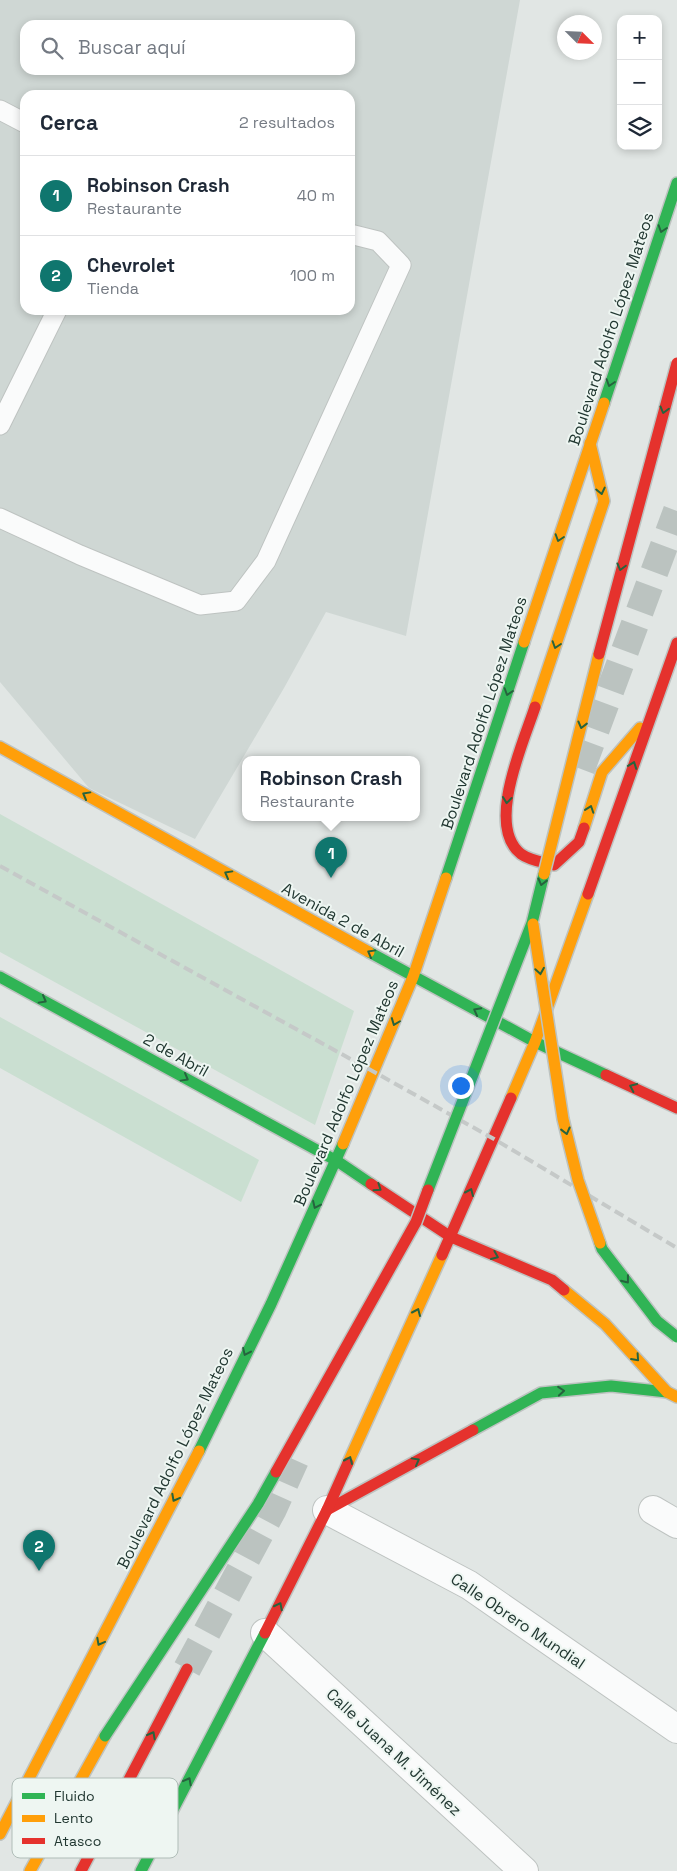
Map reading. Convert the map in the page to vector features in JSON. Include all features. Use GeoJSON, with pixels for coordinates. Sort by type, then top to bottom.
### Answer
{"type":"FeatureCollection","features":[{"type":"Feature","properties":{"kind":"street","name":"Boulevard Adolfo López Mateos"},"geometry":{"type":"LineString","coordinates":[[29,1778],[189,1471],[337,1161],[376,1073],[413,977],[677,183]]}},
{"type":"Feature","properties":{"kind":"street"},"geometry":{"type":"LineString","coordinates":[[82,1778],[105,1736],[258,1504],[416,1222],[532,923],[619,576],[677,364]]}},
{"type":"Feature","properties":{"kind":"street"},"geometry":{"type":"LineString","coordinates":[[590,443],[604,501],[507,792],[506,824],[508,840],[515,849],[530,859],[554,865],[561,860],[579,842],[602,772],[651,716]]}},
{"type":"Feature","properties":{"kind":"street"},"geometry":{"type":"LineString","coordinates":[[178,1800],[327,1510],[451,1237],[535,1042],[677,643]]}},
{"type":"Feature","properties":{"kind":"street","name":"Avenida 2 de Abril"},"geometry":{"type":"LineString","coordinates":[[0,748],[413,977],[535,1042],[677,1108]]}},
{"type":"Feature","properties":{"kind":"street"},"geometry":{"type":"LineString","coordinates":[[532,923],[563,1119],[578,1180],[602,1249],[658,1321],[677,1337]]}},
{"type":"Feature","properties":{"kind":"street","name":"2 de Abril"},"geometry":{"type":"LineString","coordinates":[[0,977],[337,1161],[451,1237],[552,1280],[605,1324],[672,1395]]}},
{"type":"Feature","properties":{"kind":"street"},"geometry":{"type":"LineString","coordinates":[[327,1510],[541,1393],[611,1386],[672,1395]]}},
{"type":"Feature","properties":{"kind":"street","name":"Calle Obrero Mundial"},"geometry":{"type":"LineString","coordinates":[[327,1510],[469,1585],[677,1729]]}},
{"type":"Feature","properties":{"kind":"street"},"geometry":{"type":"LineString","coordinates":[[652,1510],[677,1524]]}},
{"type":"Feature","properties":{"kind":"street","name":"Calle Juana M. Jiménez"},"geometry":{"type":"LineString","coordinates":[[265,1633],[524,1871]]}},
{"type":"Feature","properties":{"kind":"street"},"geometry":{"type":"LineString","coordinates":[[130,1778],[187,1669]]}},
{"type":"Feature","properties":{"kind":"street","name":"Boulevard Adolfo López Mateos"},"geometry":{"type":"LineString","coordinates":[[0,1834],[12,1811]]}},
{"type":"Feature","properties":{"kind":"street"},"geometry":{"type":"LineString","coordinates":[[30,1871],[37,1858]]}},
{"type":"Feature","properties":{"kind":"street"},"geometry":{"type":"LineString","coordinates":[[81,1871],[88,1858]]}},
{"type":"Feature","properties":{"kind":"street"},"geometry":{"type":"LineString","coordinates":[[141,1871],[148,1858]]}},
{"type":"Feature","properties":{"kind":"lane"},"geometry":{"type":"LineString","coordinates":[[0,110],[20,120]]}},
{"type":"Feature","properties":{"kind":"lane"},"geometry":{"type":"LineString","coordinates":[[0,518],[80,555],[200,605],[236,601],[266,561],[401,265],[378,242],[355,235]]}},
{"type":"Feature","properties":{"kind":"lane"},"geometry":{"type":"LineString","coordinates":[[0,425],[55,315]]}},
{"type":"Feature","properties":{"kind":"shaded area"},"geometry":{"type":"Polygon","coordinates":[[[0,0],[520,0],[406,636],[326,612],[284,688],[244,756],[242,756],[242,759],[195,839],[89,788],[0,682],[0,0]]]}},
{"type":"Feature","properties":{"kind":"green space"},"geometry":{"type":"Polygon","coordinates":[[[0,814],[354,1011],[315,1125],[0,952],[0,814]]]}},
{"type":"Feature","properties":{"kind":"green space"},"geometry":{"type":"Polygon","coordinates":[[[0,1017],[259,1160],[241,1202],[0,1068],[0,1017]]]}},
{"type":"Feature","properties":{"kind":"tunnel"},"geometry":{"type":"LineString","coordinates":[[581,769],[677,511]]}},
{"type":"Feature","properties":{"kind":"tunnel"},"geometry":{"type":"LineString","coordinates":[[187,1669],[273,1509],[295,1460]]}},
{"type":"Feature","properties":{"kind":"railway"},"geometry":{"type":"LineString","coordinates":[[0,866],[494,1139],[677,1248]]}},
{"type":"Feature","properties":{"kind":"traffic: fast"},"geometry":{"type":"LineString","coordinates":[[604,403],[677,183]]}},
{"type":"Feature","properties":{"kind":"traffic: fast"},"geometry":{"type":"LineString","coordinates":[[446,878],[524,642]]}},
{"type":"Feature","properties":{"kind":"traffic: fast"},"geometry":{"type":"LineString","coordinates":[[428,1190],[532,923],[544,874]]}},
{"type":"Feature","properties":{"kind":"traffic: fast"},"geometry":{"type":"LineString","coordinates":[[369,952],[535,1042],[606,1075]]}},
{"type":"Feature","properties":{"kind":"traffic: fast"},"geometry":{"type":"LineString","coordinates":[[0,977],[337,1161],[371,1184]]}},
{"type":"Feature","properties":{"kind":"traffic: fast"},"geometry":{"type":"LineString","coordinates":[[199,1451],[271,1304],[343,1144]]}},
{"type":"Feature","properties":{"kind":"traffic: fast"},"geometry":{"type":"LineString","coordinates":[[600,1243],[602,1249],[657,1321],[677,1337]]}},
{"type":"Feature","properties":{"kind":"traffic: fast"},"geometry":{"type":"LineString","coordinates":[[473,1430],[541,1393],[611,1386],[667,1392]]}},
{"type":"Feature","properties":{"kind":"traffic: fast"},"geometry":{"type":"LineString","coordinates":[[105,1736],[258,1504],[276,1472]]}},
{"type":"Feature","properties":{"kind":"traffic: fast"},"geometry":{"type":"LineString","coordinates":[[178,1800],[265,1633]]}},
{"type":"Feature","properties":{"kind":"traffic: fast"},"geometry":{"type":"LineString","coordinates":[[141,1871],[148,1858]]}},
{"type":"Feature","properties":{"kind":"traffic: slow"},"geometry":{"type":"LineString","coordinates":[[524,642],[604,403]]}},
{"type":"Feature","properties":{"kind":"traffic: slow"},"geometry":{"type":"LineString","coordinates":[[535,707],[604,501],[590,443]]}},
{"type":"Feature","properties":{"kind":"traffic: slow"},"geometry":{"type":"LineString","coordinates":[[544,874],[599,654]]}},
{"type":"Feature","properties":{"kind":"traffic: slow"},"geometry":{"type":"LineString","coordinates":[[584,828],[602,772],[640,728]]}},
{"type":"Feature","properties":{"kind":"traffic: slow"},"geometry":{"type":"LineString","coordinates":[[0,747],[369,952]]}},
{"type":"Feature","properties":{"kind":"traffic: slow"},"geometry":{"type":"LineString","coordinates":[[343,1144],[413,977],[446,878]]}},
{"type":"Feature","properties":{"kind":"traffic: slow"},"geometry":{"type":"LineString","coordinates":[[511,1098],[535,1042],[588,894]]}},
{"type":"Feature","properties":{"kind":"traffic: slow"},"geometry":{"type":"LineString","coordinates":[[533,924],[563,1119],[578,1180],[600,1243]]}},
{"type":"Feature","properties":{"kind":"traffic: slow"},"geometry":{"type":"LineString","coordinates":[[348,1463],[442,1255]]}},
{"type":"Feature","properties":{"kind":"traffic: slow"},"geometry":{"type":"LineString","coordinates":[[564,1290],[605,1324],[667,1392],[677,1397]]}},
{"type":"Feature","properties":{"kind":"traffic: slow"},"geometry":{"type":"LineString","coordinates":[[29,1778],[199,1451]]}},
{"type":"Feature","properties":{"kind":"traffic: slow"},"geometry":{"type":"LineString","coordinates":[[82,1778],[105,1736]]}},
{"type":"Feature","properties":{"kind":"traffic: slow"},"geometry":{"type":"LineString","coordinates":[[0,1834],[12,1811]]}},
{"type":"Feature","properties":{"kind":"traffic: slow"},"geometry":{"type":"LineString","coordinates":[[30,1871],[37,1858]]}},
{"type":"Feature","properties":{"kind":"traffic: jam"},"geometry":{"type":"LineString","coordinates":[[599,654],[677,363]]}},
{"type":"Feature","properties":{"kind":"traffic: jam"},"geometry":{"type":"LineString","coordinates":[[588,894],[677,643]]}},
{"type":"Feature","properties":{"kind":"traffic: jam"},"geometry":{"type":"LineString","coordinates":[[535,707],[510,783],[506,824],[511,841],[521,854],[533,860],[554,865],[579,842],[584,828]]}},
{"type":"Feature","properties":{"kind":"traffic: jam"},"geometry":{"type":"LineString","coordinates":[[606,1075],[677,1108]]}},
{"type":"Feature","properties":{"kind":"traffic: jam"},"geometry":{"type":"LineString","coordinates":[[442,1255],[511,1098]]}},
{"type":"Feature","properties":{"kind":"traffic: jam"},"geometry":{"type":"LineString","coordinates":[[371,1184],[451,1237],[552,1280],[564,1290]]}},
{"type":"Feature","properties":{"kind":"traffic: jam"},"geometry":{"type":"LineString","coordinates":[[276,1472],[416,1222],[428,1190]]}},
{"type":"Feature","properties":{"kind":"traffic: jam"},"geometry":{"type":"LineString","coordinates":[[327,1510],[473,1430]]}},
{"type":"Feature","properties":{"kind":"traffic: jam"},"geometry":{"type":"LineString","coordinates":[[265,1633],[327,1510],[348,1463]]}},
{"type":"Feature","properties":{"kind":"traffic: jam"},"geometry":{"type":"LineString","coordinates":[[130,1778],[187,1669]]}},
{"type":"Feature","properties":{"kind":"traffic: jam"},"geometry":{"type":"LineString","coordinates":[[81,1871],[88,1858]]}},
{"type":"Feature","properties":{"kind":"place","name":"Robinson Crash"},"geometry":{"type":"Point","coordinates":[331,878]}},
{"type":"Feature","properties":{"kind":"place","name":"Chevrolet"},"geometry":{"type":"Point","coordinates":[39,1571]}}]}
